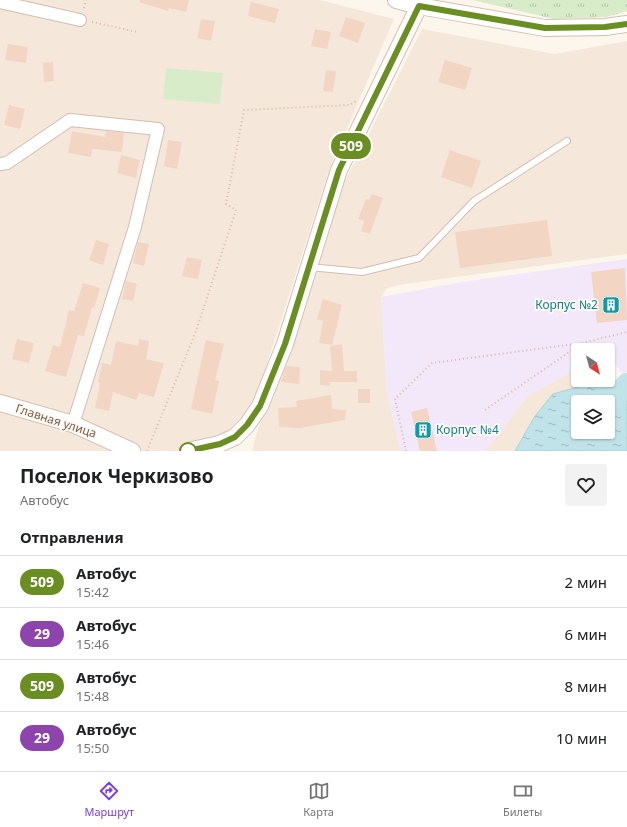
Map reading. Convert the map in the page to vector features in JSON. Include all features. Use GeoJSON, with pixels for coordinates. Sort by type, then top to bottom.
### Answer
{"type":"FeatureCollection","features":[{"type":"Feature","properties":{"kind":"main road"},"geometry":{"type":"LineString","coordinates":[[396,0],[419,6],[545,28],[605,27],[627,24]]}},
{"type":"Feature","properties":{"kind":"main road"},"geometry":{"type":"LineString","coordinates":[[188,451],[220,444],[235,437],[247,425],[260,406],[285,344],[339,170],[419,6]]}},
{"type":"Feature","properties":{"kind":"main road","name":"Главная улица"},"geometry":{"type":"LineString","coordinates":[[0,403],[73,424],[132,451]]}},
{"type":"Feature","properties":{"kind":"street"},"geometry":{"type":"LineString","coordinates":[[0,2],[80,20]]}},
{"type":"Feature","properties":{"kind":"street"},"geometry":{"type":"LineString","coordinates":[[0,164],[7,163],[70,120],[158,129],[135,227],[73,424]]}},
{"type":"Feature","properties":{"kind":"lane"},"geometry":{"type":"LineString","coordinates":[[309,267],[362,272],[419,258],[474,201],[567,141]]}},
{"type":"Feature","properties":{"kind":"path"},"geometry":{"type":"LineString","coordinates":[[86,0],[80,20],[137,32]]}},
{"type":"Feature","properties":{"kind":"path"},"geometry":{"type":"LineString","coordinates":[[147,451],[195,334],[236,210],[226,204],[244,110],[350,105],[362,97]]}},
{"type":"Feature","properties":{"kind":"path"},"geometry":{"type":"LineString","coordinates":[[582,343],[627,332]]}},
{"type":"Feature","properties":{"kind":"path"},"geometry":{"type":"LineString","coordinates":[[406,451],[395,399],[432,363],[571,344]]}},
{"type":"Feature","properties":{"kind":"path"},"geometry":{"type":"LineString","coordinates":[[485,410],[571,351]]}},
{"type":"Feature","properties":{"kind":"shaded area"},"geometry":{"type":"Polygon","coordinates":[[[0,0],[320,0],[394,19],[329,170],[253,408],[245,421],[213,439],[229,451],[0,451],[0,0]]]}},
{"type":"Feature","properties":{"kind":"shaded area"},"geometry":{"type":"Polygon","coordinates":[[[422,29],[555,54],[627,41],[627,254],[405,284],[387,288],[381,297],[387,394],[401,451],[252,451],[257,432],[346,179],[422,29]]]}},
{"type":"Feature","properties":{"kind":"shaded area"},"geometry":{"type":"Polygon","coordinates":[[[627,259],[627,381],[615,363],[615,343],[571,343],[571,372],[527,396],[485,451],[401,451],[387,394],[381,297],[462,282],[627,259]]]}},
{"type":"Feature","properties":{"kind":"shaded area"},"geometry":{"type":"Polygon","coordinates":[[[571,372],[571,387],[578,387],[553,394],[515,451],[485,451],[527,396],[571,372]]]}},
{"type":"Feature","properties":{"kind":"green space"},"geometry":{"type":"Polygon","coordinates":[[[472,0],[627,0],[627,11],[606,17],[554,19],[472,0]]]}},
{"type":"Feature","properties":{"kind":"green space"},"geometry":{"type":"Polygon","coordinates":[[[166,68],[223,73],[220,104],[163,99],[166,68]]]}},
{"type":"Feature","properties":{"kind":"water"},"geometry":{"type":"Polygon","coordinates":[[[615,383],[627,397],[627,451],[515,451],[535,416],[553,394],[578,387],[615,387],[615,383]]]}},
{"type":"Feature","properties":{"kind":"building"},"geometry":{"type":"Polygon","coordinates":[[[140,0],[189,0],[186,12],[169,8],[168,11],[139,2],[140,0]]]}},
{"type":"Feature","properties":{"kind":"building"},"geometry":{"type":"Polygon","coordinates":[[[251,2],[279,9],[275,23],[248,16],[251,2]]]}},
{"type":"Feature","properties":{"kind":"building"},"geometry":{"type":"Polygon","coordinates":[[[346,17],[365,23],[358,43],[339,36],[346,17]]]}},
{"type":"Feature","properties":{"kind":"building"},"geometry":{"type":"Polygon","coordinates":[[[201,19],[215,21],[211,41],[197,38],[201,19]]]}},
{"type":"Feature","properties":{"kind":"building"},"geometry":{"type":"Polygon","coordinates":[[[315,29],[331,32],[327,49],[311,46],[315,29]]]}},
{"type":"Feature","properties":{"kind":"building"},"geometry":{"type":"Polygon","coordinates":[[[8,44],[28,47],[26,63],[5,60],[8,44]]]}},
{"type":"Feature","properties":{"kind":"building"},"geometry":{"type":"Polygon","coordinates":[[[445,60],[472,68],[465,90],[438,82],[445,60]]]}},
{"type":"Feature","properties":{"kind":"building"},"geometry":{"type":"Polygon","coordinates":[[[53,62],[54,81],[44,82],[43,63],[53,62]]]}},
{"type":"Feature","properties":{"kind":"building"},"geometry":{"type":"Polygon","coordinates":[[[326,70],[336,71],[333,92],[323,91],[326,70]]]}},
{"type":"Feature","properties":{"kind":"building"},"geometry":{"type":"Polygon","coordinates":[[[9,105],[25,109],[20,129],[4,125],[9,105]]]}},
{"type":"Feature","properties":{"kind":"building"},"geometry":{"type":"Polygon","coordinates":[[[72,131],[105,137],[106,131],[124,133],[122,152],[92,149],[91,157],[68,153],[72,131]]]}},
{"type":"Feature","properties":{"kind":"building"},"geometry":{"type":"Polygon","coordinates":[[[168,140],[182,142],[177,169],[164,166],[168,140]]]}},
{"type":"Feature","properties":{"kind":"building"},"geometry":{"type":"Polygon","coordinates":[[[450,150],[481,161],[472,188],[441,177],[450,150]]]}},
{"type":"Feature","properties":{"kind":"building"},"geometry":{"type":"Polygon","coordinates":[[[121,155],[140,160],[136,178],[117,173],[121,155]]]}},
{"type":"Feature","properties":{"kind":"building"},"geometry":{"type":"Polygon","coordinates":[[[372,194],[383,198],[370,234],[361,231],[364,221],[358,219],[366,199],[369,200],[372,194]]]}},
{"type":"Feature","properties":{"kind":"building"},"geometry":{"type":"Polygon","coordinates":[[[547,220],[552,256],[460,268],[455,232],[547,220]]]}},
{"type":"Feature","properties":{"kind":"building"},"geometry":{"type":"Polygon","coordinates":[[[96,240],[109,244],[103,265],[89,260],[96,240]]]}},
{"type":"Feature","properties":{"kind":"building"},"geometry":{"type":"Polygon","coordinates":[[[138,242],[149,244],[144,266],[133,263],[138,242]]]}},
{"type":"Feature","properties":{"kind":"building"},"geometry":{"type":"Polygon","coordinates":[[[187,257],[202,260],[198,279],[182,276],[187,257]]]}},
{"type":"Feature","properties":{"kind":"building","name":"Корпус №2"},"geometry":{"type":"Polygon","coordinates":[[[625,268],[627,320],[597,323],[591,272],[625,268]]]}},
{"type":"Feature","properties":{"kind":"building"},"geometry":{"type":"Polygon","coordinates":[[[126,281],[137,284],[133,301],[122,299],[126,281]]]}},
{"type":"Feature","properties":{"kind":"building"},"geometry":{"type":"Polygon","coordinates":[[[83,283],[100,288],[94,308],[92,307],[84,336],[78,335],[66,377],[45,371],[53,345],[60,347],[69,310],[74,311],[83,283]]]}},
{"type":"Feature","properties":{"kind":"building"},"geometry":{"type":"Polygon","coordinates":[[[323,299],[342,305],[332,345],[319,343],[323,321],[317,319],[323,299]]]}},
{"type":"Feature","properties":{"kind":"building"},"geometry":{"type":"Polygon","coordinates":[[[17,339],[34,343],[29,363],[12,359],[17,339]]]}},
{"type":"Feature","properties":{"kind":"building"},"geometry":{"type":"Polygon","coordinates":[[[139,339],[149,341],[146,359],[164,363],[154,397],[139,393],[136,400],[113,392],[109,411],[95,408],[102,363],[111,365],[116,341],[138,346],[139,339]]]}},
{"type":"Feature","properties":{"kind":"building"},"geometry":{"type":"Polygon","coordinates":[[[206,340],[224,344],[215,380],[219,381],[212,414],[191,409],[206,340]]]}},
{"type":"Feature","properties":{"kind":"building"},"geometry":{"type":"Polygon","coordinates":[[[342,344],[344,371],[357,371],[357,382],[330,382],[330,386],[320,385],[320,370],[332,371],[330,346],[342,344]]]}},
{"type":"Feature","properties":{"kind":"building"},"geometry":{"type":"Polygon","coordinates":[[[286,366],[300,367],[299,384],[281,382],[286,366]]]}},
{"type":"Feature","properties":{"kind":"building"},"geometry":{"type":"Polygon","coordinates":[[[358,389],[370,389],[370,403],[358,403],[358,389]]]}},
{"type":"Feature","properties":{"kind":"building"},"geometry":{"type":"Polygon","coordinates":[[[331,395],[332,409],[346,410],[345,420],[300,428],[279,427],[278,408],[297,407],[296,401],[331,395]]]}},
{"type":"Feature","properties":{"kind":"building","name":"Корпус №4"},"geometry":{"type":"Polygon","coordinates":[[[427,408],[437,451],[420,451],[411,412],[427,408]]]}},
{"type":"Feature","properties":{"kind":"waterway"},"geometry":{"type":"LineString","coordinates":[[615,397],[627,384]]}},
{"type":"Feature","properties":{"kind":"bus line","name":"509"},"geometry":{"type":"LineString","coordinates":[[188,451],[220,444],[235,437],[247,425],[260,406],[285,344],[339,170],[419,6],[545,28],[605,27],[627,24]]}},
{"type":"Feature","properties":{"kind":"place","name":"Корпус №2"},"geometry":{"type":"Point","coordinates":[611,305]}},
{"type":"Feature","properties":{"kind":"place","name":"Корпус №4"},"geometry":{"type":"Point","coordinates":[423,430]}}]}
